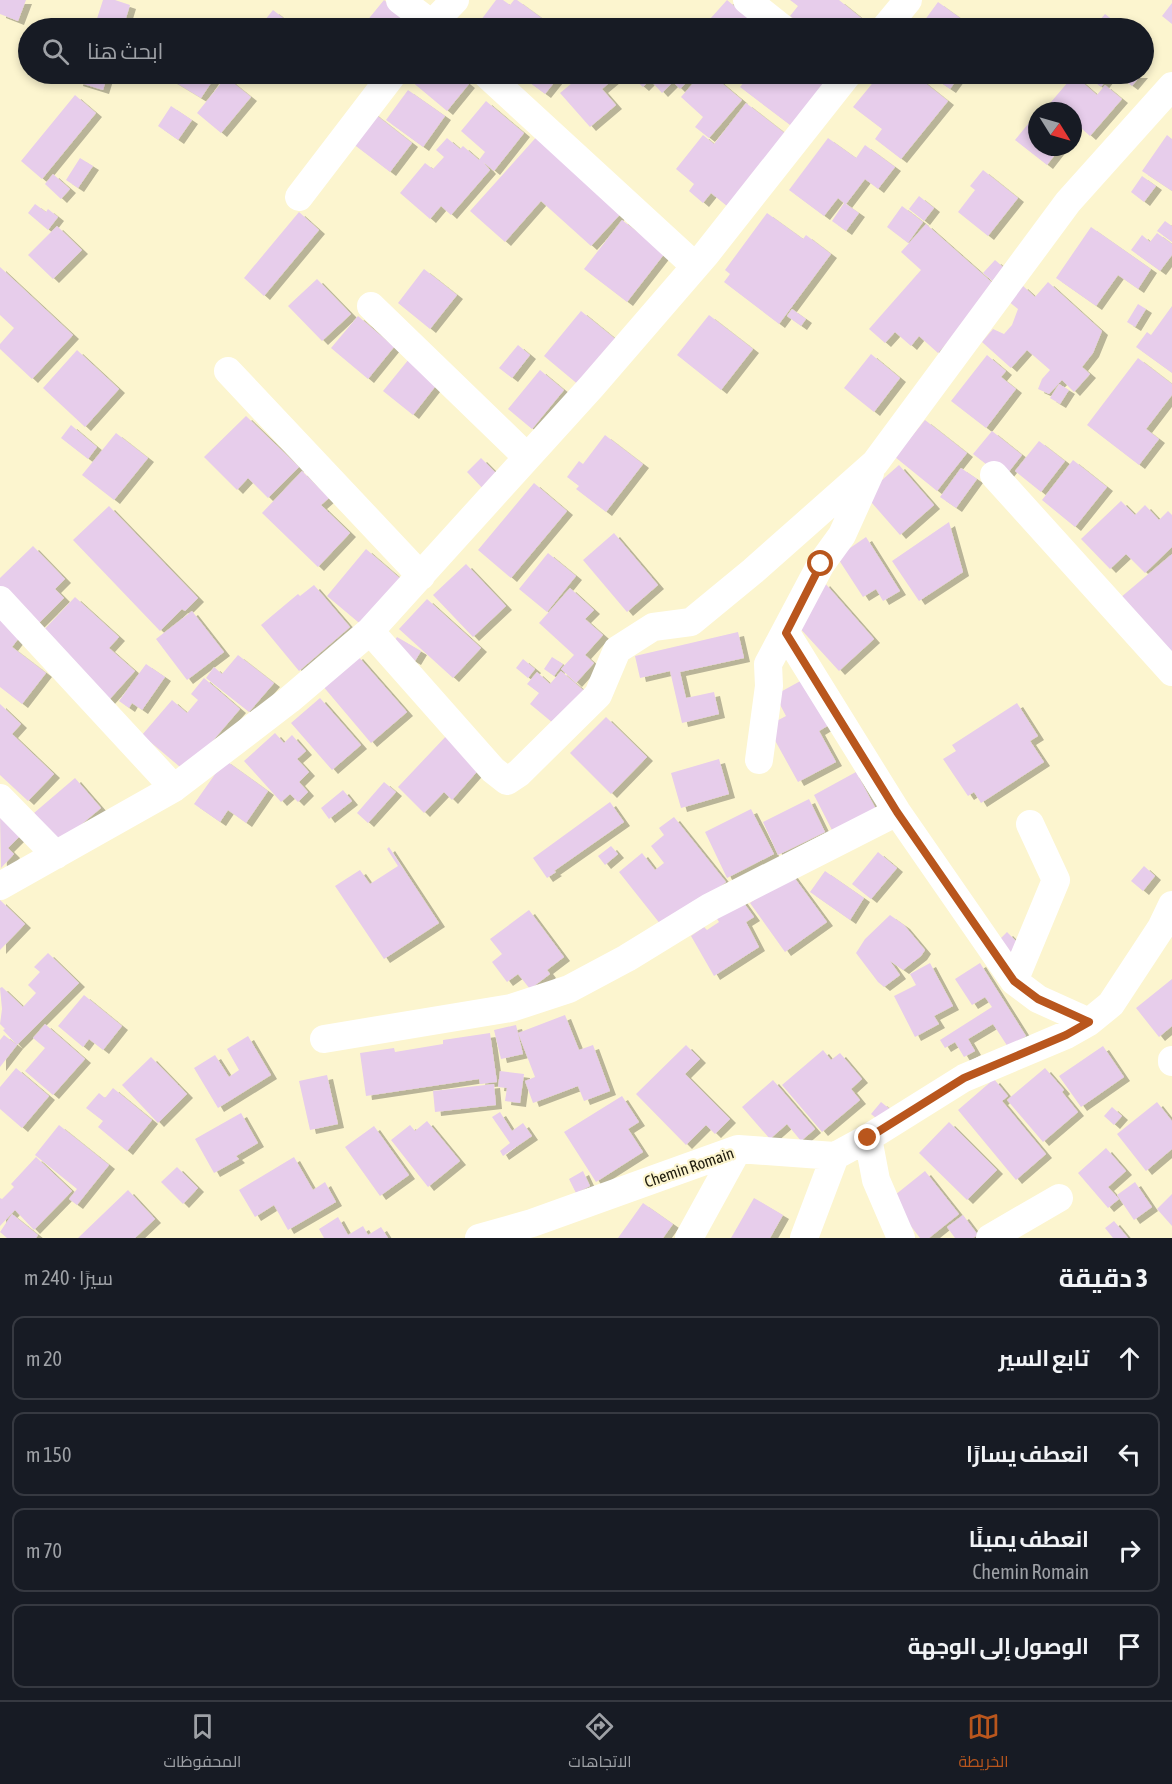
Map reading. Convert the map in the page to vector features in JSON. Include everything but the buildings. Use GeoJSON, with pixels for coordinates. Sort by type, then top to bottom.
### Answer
{"type":"FeatureCollection","features":[{"type":"Feature","properties":{"kind":"street"},"geometry":{"type":"LineString","coordinates":[[400,0],[421,18]]}},
{"type":"Feature","properties":{"kind":"street"},"geometry":{"type":"LineString","coordinates":[[440,18],[455,0]]}},
{"type":"Feature","properties":{"kind":"street"},"geometry":{"type":"LineString","coordinates":[[747,0],[770,18]]}},
{"type":"Feature","properties":{"kind":"street"},"geometry":{"type":"LineString","coordinates":[[893,18],[908,0]]}},
{"type":"Feature","properties":{"kind":"street"},"geometry":{"type":"LineString","coordinates":[[299,196],[385,84]]}},
{"type":"Feature","properties":{"kind":"street"},"geometry":{"type":"LineString","coordinates":[[497,84],[695,266]]}},
{"type":"Feature","properties":{"kind":"street"},"geometry":{"type":"LineString","coordinates":[[0,886],[174,788],[289,700],[370,631],[592,386],[695,266],[837,84]]}},
{"type":"Feature","properties":{"kind":"street"},"geometry":{"type":"LineString","coordinates":[[370,631],[493,770],[507,781],[519,773],[598,695],[617,650],[653,627],[691,622],[753,572],[875,463],[1068,202],[1172,86]]}},
{"type":"Feature","properties":{"kind":"street"},"geometry":{"type":"LineString","coordinates":[[371,306],[527,457]]}},
{"type":"Feature","properties":{"kind":"street"},"geometry":{"type":"LineString","coordinates":[[228,371],[422,576]]}},
{"type":"Feature","properties":{"kind":"street"},"geometry":{"type":"LineString","coordinates":[[759,760],[769,686],[768,664],[821,564],[842,535],[875,463]]}},
{"type":"Feature","properties":{"kind":"street"},"geometry":{"type":"LineString","coordinates":[[994,475],[1172,672]]}},
{"type":"Feature","properties":{"kind":"street"},"geometry":{"type":"LineString","coordinates":[[0,600],[174,788]]}},
{"type":"Feature","properties":{"kind":"street"},"geometry":{"type":"LineString","coordinates":[[786,633],[897,812],[1014,981],[1038,999],[1089,1022]]}},
{"type":"Feature","properties":{"kind":"street"},"geometry":{"type":"LineString","coordinates":[[0,798],[56,855]]}},
{"type":"Feature","properties":{"kind":"street"},"geometry":{"type":"LineString","coordinates":[[324,1039],[512,1008],[569,989],[627,958],[710,907],[897,812]]}},
{"type":"Feature","properties":{"kind":"street"},"geometry":{"type":"LineString","coordinates":[[1014,981],[1056,880],[1030,824]]}},
{"type":"Feature","properties":{"kind":"street"},"geometry":{"type":"LineString","coordinates":[[804,1238],[835,1156],[964,1078],[1066,1035],[1089,1022],[1111,1004],[1161,928],[1172,905]]}},
{"type":"Feature","properties":{"kind":"street"},"geometry":{"type":"LineString","coordinates":[[868,1138],[876,1180],[900,1238]]}},
{"type":"Feature","properties":{"kind":"street"},"geometry":{"type":"LineString","coordinates":[[689,1238],[738,1149]]}},
{"type":"Feature","properties":{"kind":"street","name":"Chemin Romain"},"geometry":{"type":"LineString","coordinates":[[478,1238],[532,1223],[738,1149],[835,1156]]}},
{"type":"Feature","properties":{"kind":"street"},"geometry":{"type":"LineString","coordinates":[[990,1238],[1059,1198]]}},
{"type":"Feature","properties":{"kind":"route"},"geometry":{"type":"LineString","coordinates":[[821,564],[786,633],[897,812],[1014,981],[1038,999],[1089,1022],[1066,1035],[964,1078],[868,1138]]}}]}
